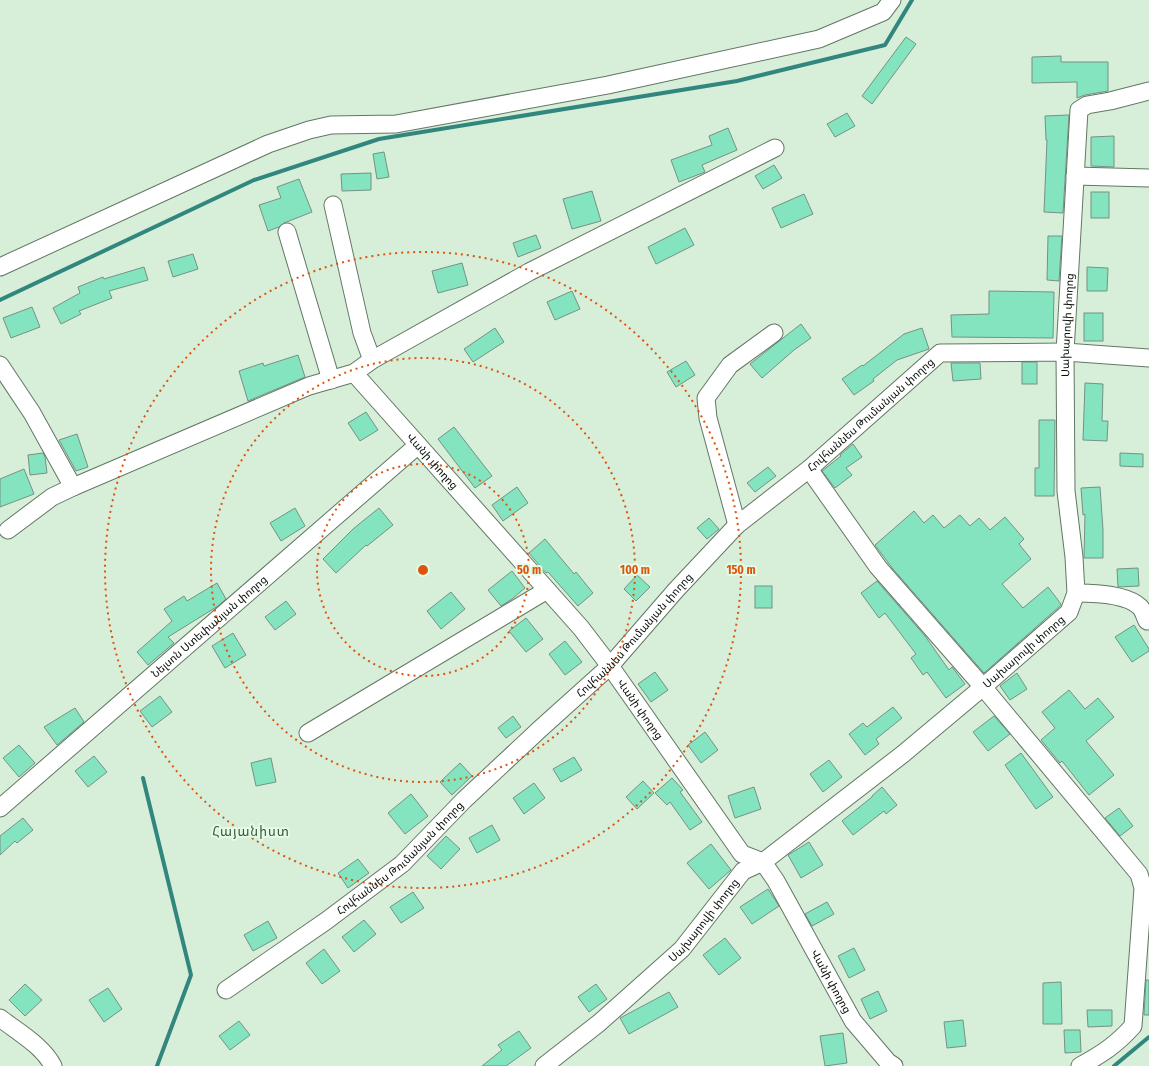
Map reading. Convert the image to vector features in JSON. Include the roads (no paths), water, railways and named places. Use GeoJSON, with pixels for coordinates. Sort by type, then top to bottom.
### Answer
{"type":"FeatureCollection","features":[{"type":"Feature","properties":{"kind":"street"},"geometry":{"type":"LineString","coordinates":[[0,267],[268,144],[309,130],[330,125],[396,124],[608,85],[819,40],[883,12],[892,0]]}},
{"type":"Feature","properties":{"kind":"street","name":"Սախարովի փողոց"},"geometry":{"type":"LineString","coordinates":[[544,1066],[599,1023],[682,949],[743,871],[763,862],[903,754],[1069,612],[1076,593],[1074,557],[1066,492],[1065,352],[1079,110],[1087,105],[1149,91]]}},
{"type":"Feature","properties":{"kind":"street"},"geometry":{"type":"LineString","coordinates":[[8,530],[52,497],[309,386],[354,372],[372,360],[529,272],[775,148]]}},
{"type":"Feature","properties":{"kind":"street"},"geometry":{"type":"LineString","coordinates":[[1074,176],[1149,178]]}},
{"type":"Feature","properties":{"kind":"street"},"geometry":{"type":"LineString","coordinates":[[333,205],[362,333],[372,360]]}},
{"type":"Feature","properties":{"kind":"street"},"geometry":{"type":"LineString","coordinates":[[287,232],[330,380]]}},
{"type":"Feature","properties":{"kind":"street"},"geometry":{"type":"LineString","coordinates":[[737,525],[708,418],[706,398],[730,365],[774,333]]}},
{"type":"Feature","properties":{"kind":"street","name":"Հովհաննես Թումանյան փողոց"},"geometry":{"type":"LineString","coordinates":[[226,990],[326,921],[402,864],[464,800],[610,666],[676,590],[737,525],[808,469],[940,353],[1065,352],[1149,358]]}},
{"type":"Feature","properties":{"kind":"street"},"geometry":{"type":"LineString","coordinates":[[0,365],[32,413],[73,488]]}},
{"type":"Feature","properties":{"kind":"street","name":"Վանի փողոց"},"geometry":{"type":"LineString","coordinates":[[354,372],[581,628],[610,666],[742,854],[763,862],[776,881],[854,1021],[888,1062],[894,1066]]}},
{"type":"Feature","properties":{"kind":"street","name":"Նելսոն Ստեփանյան փողոց"},"geometry":{"type":"LineString","coordinates":[[0,808],[418,445]]}},
{"type":"Feature","properties":{"kind":"street"},"geometry":{"type":"LineString","coordinates":[[808,469],[878,567],[983,687],[1139,874],[1143,888],[1133,1026],[1122,1038],[1104,1053],[1080,1066]]}},
{"type":"Feature","properties":{"kind":"street"},"geometry":{"type":"LineString","coordinates":[[308,733],[547,590]]}},
{"type":"Feature","properties":{"kind":"street"},"geometry":{"type":"LineString","coordinates":[[1076,593],[1096,593],[1130,601],[1140,607],[1147,621]]}},
{"type":"Feature","properties":{"kind":"street"},"geometry":{"type":"LineString","coordinates":[[0,1018],[35,1045],[51,1061],[53,1066]]}},
{"type":"Feature","properties":{"kind":"waterway"},"geometry":{"type":"LineString","coordinates":[[0,300],[254,180],[379,139],[737,81],[885,45],[912,0]]}},
{"type":"Feature","properties":{"kind":"waterway"},"geometry":{"type":"LineString","coordinates":[[143,778],[191,975],[157,1066]]}},
{"type":"Feature","properties":{"kind":"waterway"},"geometry":{"type":"LineString","coordinates":[[1114,1066],[1149,1037]]}},
{"type":"Feature","properties":{"kind":"district","name":"Հայանիստ"},"geometry":{"type":"Point","coordinates":[251,831]}}]}
